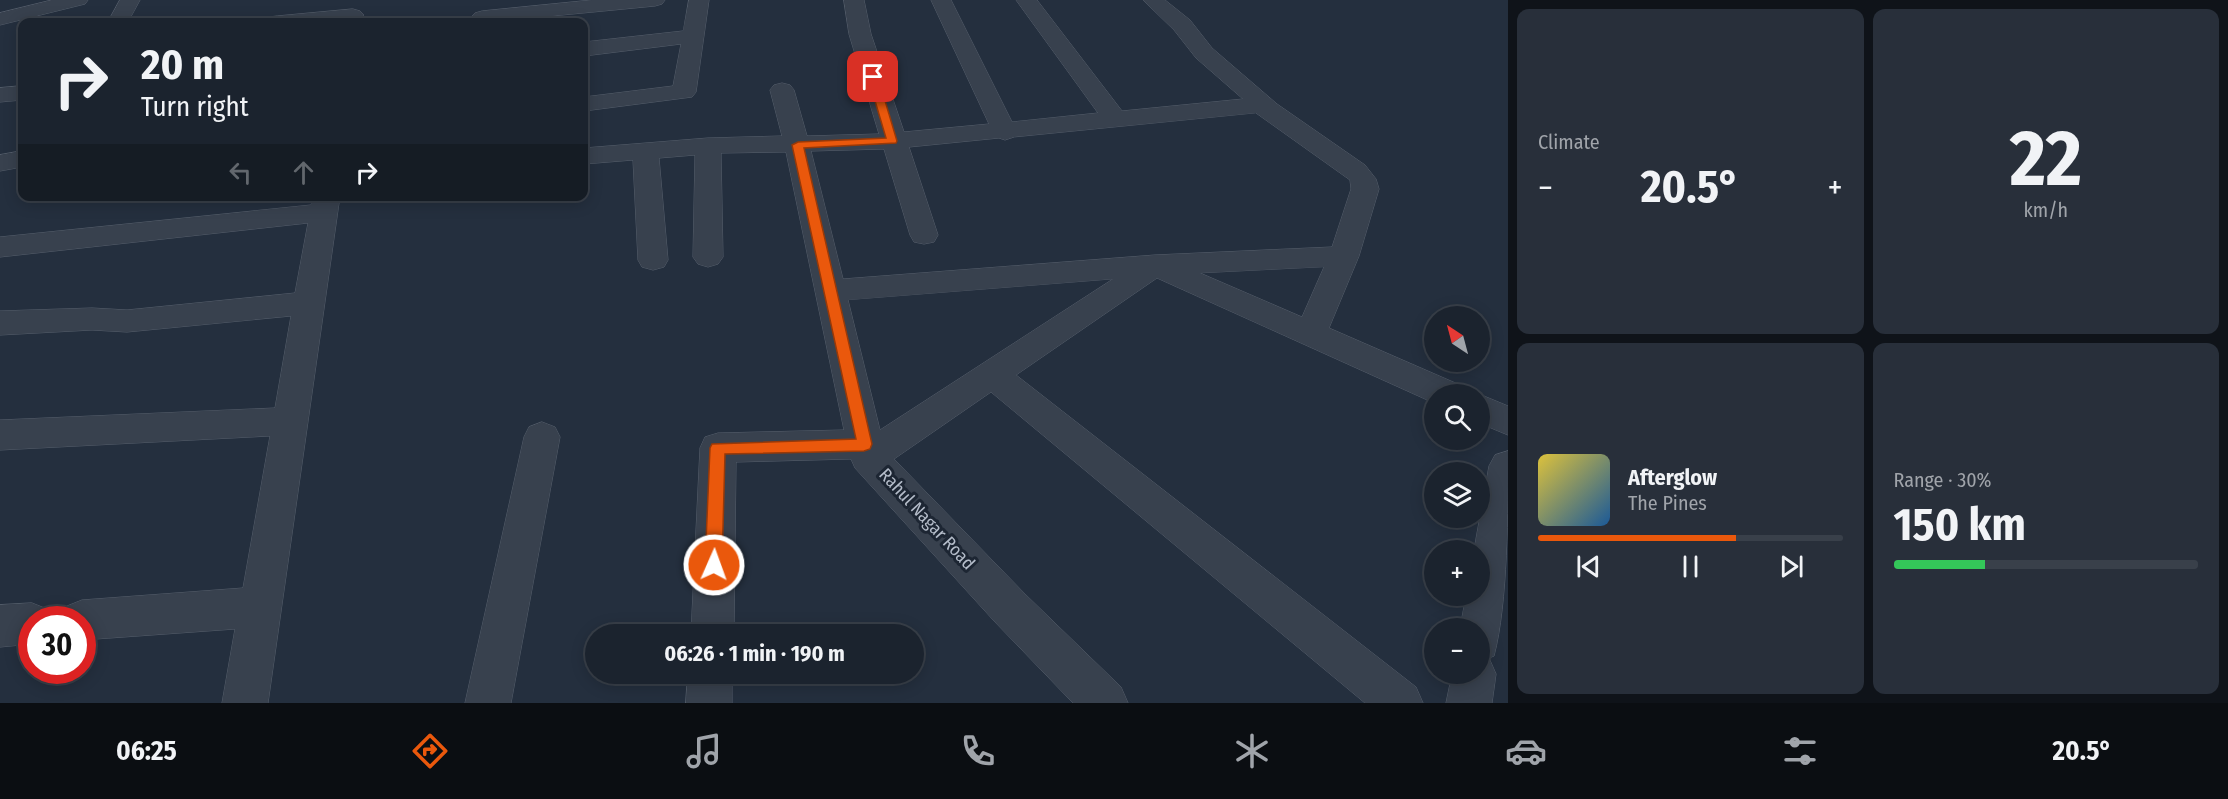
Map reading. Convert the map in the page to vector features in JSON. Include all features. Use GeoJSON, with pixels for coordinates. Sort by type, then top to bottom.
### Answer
{"type":"FeatureCollection","features":[{"type":"Feature","properties":{"kind":"street"},"geometry":{"type":"LineString","coordinates":[[0,19],[78,0]]}},
{"type":"Feature","properties":{"kind":"street"},"geometry":{"type":"LineString","coordinates":[[120,18],[130,0]]}},
{"type":"Feature","properties":{"kind":"street"},"geometry":{"type":"LineString","coordinates":[[482,13],[655,0]]}},
{"type":"Feature","properties":{"kind":"street"},"geometry":{"type":"LineString","coordinates":[[588,104],[684,92],[699,0]]}},
{"type":"Feature","properties":{"kind":"street"},"geometry":{"type":"LineString","coordinates":[[854,0],[860,34],[892,141],[924,235]]}},
{"type":"Feature","properties":{"kind":"street"},"geometry":{"type":"LineString","coordinates":[[941,0],[1005,132]]}},
{"type":"Feature","properties":{"kind":"street"},"geometry":{"type":"LineString","coordinates":[[1026,0],[1116,120]]}},
{"type":"Feature","properties":{"kind":"street"},"geometry":{"type":"LineString","coordinates":[[1153,0],[1178,22],[1204,52],[1268,108],[1364,179],[1365,189],[1344,256],[1311,334]]}},
{"type":"Feature","properties":{"kind":"street"},"geometry":{"type":"LineString","coordinates":[[311,18],[353,13]]}},
{"type":"Feature","properties":{"kind":"street"},"geometry":{"type":"LineString","coordinates":[[588,49],[692,36]]}},
{"type":"Feature","properties":{"kind":"street"},"geometry":{"type":"LineString","coordinates":[[782,90],[798,145],[866,451]]}},
{"type":"Feature","properties":{"kind":"street"},"geometry":{"type":"LineString","coordinates":[[0,95],[18,93]]}},
{"type":"Feature","properties":{"kind":"street"},"geometry":{"type":"LineString","coordinates":[[588,156],[708,146],[892,141],[1005,132],[1254,104],[1268,108]]}},
{"type":"Feature","properties":{"kind":"street"},"geometry":{"type":"LineString","coordinates":[[708,146],[708,257]]}},
{"type":"Feature","properties":{"kind":"street"},"geometry":{"type":"LineString","coordinates":[[645,150],[653,260]]}},
{"type":"Feature","properties":{"kind":"street"},"geometry":{"type":"LineString","coordinates":[[0,163],[18,160]]}},
{"type":"Feature","properties":{"kind":"street"},"geometry":{"type":"LineString","coordinates":[[0,247],[325,205],[245,703]]}},
{"type":"Feature","properties":{"kind":"street"},"geometry":{"type":"LineString","coordinates":[[830,291],[1155,265],[1344,256]]}},
{"type":"Feature","properties":{"kind":"street"},"geometry":{"type":"LineString","coordinates":[[1155,265],[1425,384]]}},
{"type":"Feature","properties":{"kind":"street"},"geometry":{"type":"LineString","coordinates":[[712,624],[718,448],[866,451],[992,374],[1155,265]]}},
{"type":"Feature","properties":{"kind":"street"},"geometry":{"type":"LineString","coordinates":[[0,323],[92,319],[113,321],[309,303]]}},
{"type":"Feature","properties":{"kind":"street"},"geometry":{"type":"LineString","coordinates":[[992,374],[1400,703]]}},
{"type":"Feature","properties":{"kind":"street"},"geometry":{"type":"LineString","coordinates":[[1490,413],[1508,421]]}},
{"type":"Feature","properties":{"kind":"street"},"geometry":{"type":"LineString","coordinates":[[0,435],[290,421]]}},
{"type":"Feature","properties":{"kind":"street"},"geometry":{"type":"LineString","coordinates":[[488,703],[542,437]]}},
{"type":"Feature","properties":{"kind":"street","name":"Rahul Nagar Road"},"geometry":{"type":"LineString","coordinates":[[866,451],[1010,608],[1105,703]]}},
{"type":"Feature","properties":{"kind":"street"},"geometry":{"type":"LineString","coordinates":[[1483,618],[1508,466]]}},
{"type":"Feature","properties":{"kind":"street"},"geometry":{"type":"LineString","coordinates":[[96,619],[261,607]]}},
{"type":"Feature","properties":{"kind":"street"},"geometry":{"type":"LineString","coordinates":[[0,626],[18,624]]}},
{"type":"Feature","properties":{"kind":"street"},"geometry":{"type":"LineString","coordinates":[[709,703],[710,684]]}},
{"type":"Feature","properties":{"kind":"street"},"geometry":{"type":"LineString","coordinates":[[1469,703],[1472,684]]}},
{"type":"Feature","properties":{"kind":"route"},"geometry":{"type":"LineString","coordinates":[[714,565],[718,448],[864,444],[798,145],[892,141],[873,77]]}}]}
